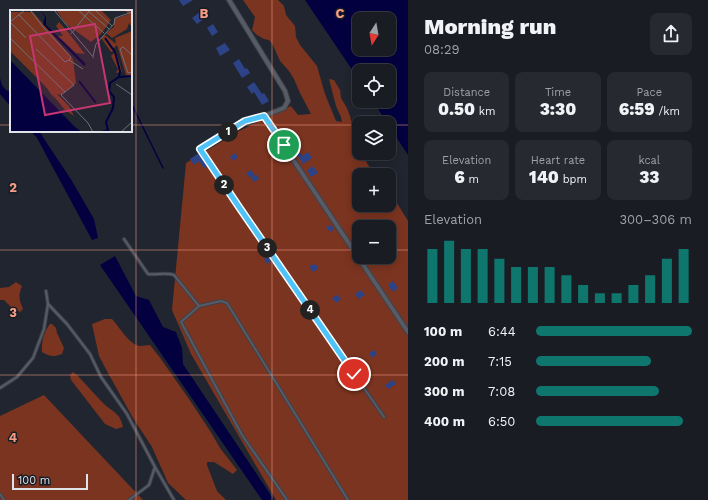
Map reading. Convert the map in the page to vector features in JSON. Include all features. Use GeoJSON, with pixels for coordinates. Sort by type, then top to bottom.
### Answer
{"type":"FeatureCollection","features":[{"type":"Feature","properties":{"kind":"street"},"geometry":{"type":"LineString","coordinates":[[200,149],[245,121],[264,116],[284,108],[288,102],[285,91],[229,0]]}},
{"type":"Feature","properties":{"kind":"street"},"geometry":{"type":"LineString","coordinates":[[264,116],[408,332]]}},
{"type":"Feature","properties":{"kind":"lane"},"geometry":{"type":"LineString","coordinates":[[200,149],[289,281],[384,417]]}},
{"type":"Feature","properties":{"kind":"lane"},"geometry":{"type":"LineString","coordinates":[[124,240],[148,274],[156,275],[170,273],[174,275],[199,306]]}},
{"type":"Feature","properties":{"kind":"lane"},"geometry":{"type":"LineString","coordinates":[[0,388],[17,377],[33,358],[44,329],[48,304],[46,291]]}},
{"type":"Feature","properties":{"kind":"lane"},"geometry":{"type":"LineString","coordinates":[[287,500],[242,435],[181,322],[199,306],[221,301],[227,303],[348,500]]}},
{"type":"Feature","properties":{"kind":"lane"},"geometry":{"type":"LineString","coordinates":[[48,304],[67,324],[90,354],[101,377],[127,414],[154,467],[174,500]]}},
{"type":"Feature","properties":{"kind":"lane"},"geometry":{"type":"LineString","coordinates":[[129,500],[149,485],[154,467]]}},
{"type":"Feature","properties":{"kind":"lane"},"geometry":{"type":"LineString","coordinates":[[0,494],[4,500]]}},
{"type":"Feature","properties":{"kind":"shaded area"},"geometry":{"type":"Polygon","coordinates":[[[243,0],[278,0],[284,6],[286,15],[295,26],[296,37],[300,45],[317,66],[325,94],[336,121],[342,122],[329,79],[334,80],[340,90],[341,98],[347,108],[352,124],[352,160],[365,160],[371,168],[352,168],[352,212],[396,212],[396,201],[408,221],[408,500],[276,500],[191,354],[172,310],[186,163],[239,131],[291,106],[298,115],[311,114],[294,79],[280,61],[273,45],[269,40],[257,35],[252,30],[255,17],[243,0]]]}},
{"type":"Feature","properties":{"kind":"shaded area"},"geometry":{"type":"Polygon","coordinates":[[[305,0],[408,0],[408,155],[396,137],[396,116],[383,116],[377,108],[396,108],[396,64],[352,64],[352,70],[305,0]]]}},
{"type":"Feature","properties":{"kind":"shaded area"},"geometry":{"type":"Polygon","coordinates":[[[0,78],[3,87],[10,92],[10,106],[0,94],[0,78]]]}},
{"type":"Feature","properties":{"kind":"shaded area"},"geometry":{"type":"Polygon","coordinates":[[[32,132],[40,132],[72,181],[94,219],[98,238],[92,240],[37,138],[32,132]]]}},
{"type":"Feature","properties":{"kind":"shaded area"},"geometry":{"type":"Polygon","coordinates":[[[115,256],[136,296],[149,300],[163,327],[176,332],[182,348],[183,364],[274,500],[262,500],[100,265],[115,256]]]}},
{"type":"Feature","properties":{"kind":"shaded area"},"geometry":{"type":"Polygon","coordinates":[[[16,282],[22,286],[20,298],[23,309],[20,312],[11,307],[4,300],[0,300],[0,288],[9,287],[16,282]]]}},
{"type":"Feature","properties":{"kind":"shaded area"},"geometry":{"type":"Polygon","coordinates":[[[105,319],[112,319],[128,339],[136,345],[150,345],[191,402],[220,448],[237,470],[233,474],[214,462],[207,462],[217,491],[226,500],[186,500],[168,483],[152,447],[133,418],[99,356],[92,324],[105,319]]]}},
{"type":"Feature","properties":{"kind":"shaded area"},"geometry":{"type":"Polygon","coordinates":[[[50,324],[56,328],[64,348],[62,354],[57,356],[50,356],[42,352],[43,337],[50,324]]]}},
{"type":"Feature","properties":{"kind":"shaded area"},"geometry":{"type":"Polygon","coordinates":[[[73,372],[103,403],[118,415],[123,427],[116,429],[105,424],[71,380],[70,375],[73,372]]]}},
{"type":"Feature","properties":{"kind":"shaded area"},"geometry":{"type":"Polygon","coordinates":[[[44,395],[143,500],[0,500],[0,416],[44,395]]]}},
{"type":"Feature","properties":{"kind":"building"},"geometry":{"type":"Polygon","coordinates":[[[179,0],[193,0],[183,6],[179,0]]]}},
{"type":"Feature","properties":{"kind":"building"},"geometry":{"type":"Polygon","coordinates":[[[204,9],[209,15],[197,24],[192,18],[204,9]]]}},
{"type":"Feature","properties":{"kind":"building"},"geometry":{"type":"Polygon","coordinates":[[[213,24],[218,32],[212,36],[207,28],[213,24]]]}},
{"type":"Feature","properties":{"kind":"building"},"geometry":{"type":"Polygon","coordinates":[[[225,43],[230,50],[220,56],[216,48],[225,43]]]}},
{"type":"Feature","properties":{"kind":"building"},"geometry":{"type":"Polygon","coordinates":[[[239,59],[245,69],[247,68],[250,73],[242,78],[233,63],[239,59]]]}},
{"type":"Feature","properties":{"kind":"building"},"geometry":{"type":"Polygon","coordinates":[[[254,82],[269,101],[262,105],[254,92],[252,94],[247,87],[254,82]]]}},
{"type":"Feature","properties":{"kind":"building"},"geometry":{"type":"Polygon","coordinates":[[[295,145],[302,156],[308,152],[312,158],[303,164],[292,147],[295,145]]]}},
{"type":"Feature","properties":{"kind":"building"},"geometry":{"type":"Polygon","coordinates":[[[199,153],[208,166],[204,168],[199,161],[194,165],[190,159],[199,153]]]}},
{"type":"Feature","properties":{"kind":"building"},"geometry":{"type":"Polygon","coordinates":[[[235,153],[238,157],[233,161],[230,157],[235,153]]]}},
{"type":"Feature","properties":{"kind":"building"},"geometry":{"type":"Polygon","coordinates":[[[313,166],[318,173],[311,177],[307,170],[313,166]]]}},
{"type":"Feature","properties":{"kind":"building"},"geometry":{"type":"Polygon","coordinates":[[[251,170],[259,179],[254,182],[246,173],[251,170]]]}},
{"type":"Feature","properties":{"kind":"building"},"geometry":{"type":"Polygon","coordinates":[[[331,225],[334,229],[330,232],[326,227],[331,225]]]}},
{"type":"Feature","properties":{"kind":"building"},"geometry":{"type":"Polygon","coordinates":[[[268,256],[271,261],[267,264],[264,259],[268,256]]]}},
{"type":"Feature","properties":{"kind":"building"},"geometry":{"type":"Polygon","coordinates":[[[316,264],[318,269],[313,272],[309,266],[316,264]]]}},
{"type":"Feature","properties":{"kind":"building"},"geometry":{"type":"Polygon","coordinates":[[[393,281],[398,288],[393,292],[388,285],[393,281]]]}},
{"type":"Feature","properties":{"kind":"building"},"geometry":{"type":"Polygon","coordinates":[[[361,290],[365,295],[358,299],[355,294],[361,290]]]}},
{"type":"Feature","properties":{"kind":"building"},"geometry":{"type":"Polygon","coordinates":[[[337,295],[341,299],[336,303],[332,298],[337,295]]]}},
{"type":"Feature","properties":{"kind":"building"},"geometry":{"type":"Polygon","coordinates":[[[374,350],[377,354],[372,358],[369,353],[374,350]]]}},
{"type":"Feature","properties":{"kind":"building"},"geometry":{"type":"Polygon","coordinates":[[[393,380],[396,384],[388,389],[385,385],[393,380]]]}},
{"type":"Feature","properties":{"kind":"waterway"},"geometry":{"type":"LineString","coordinates":[[132,105],[163,168]]}},
{"type":"Feature","properties":{"kind":"route"},"geometry":{"type":"LineString","coordinates":[[284,145],[264,116],[245,121],[200,149],[354,374]]}}]}
